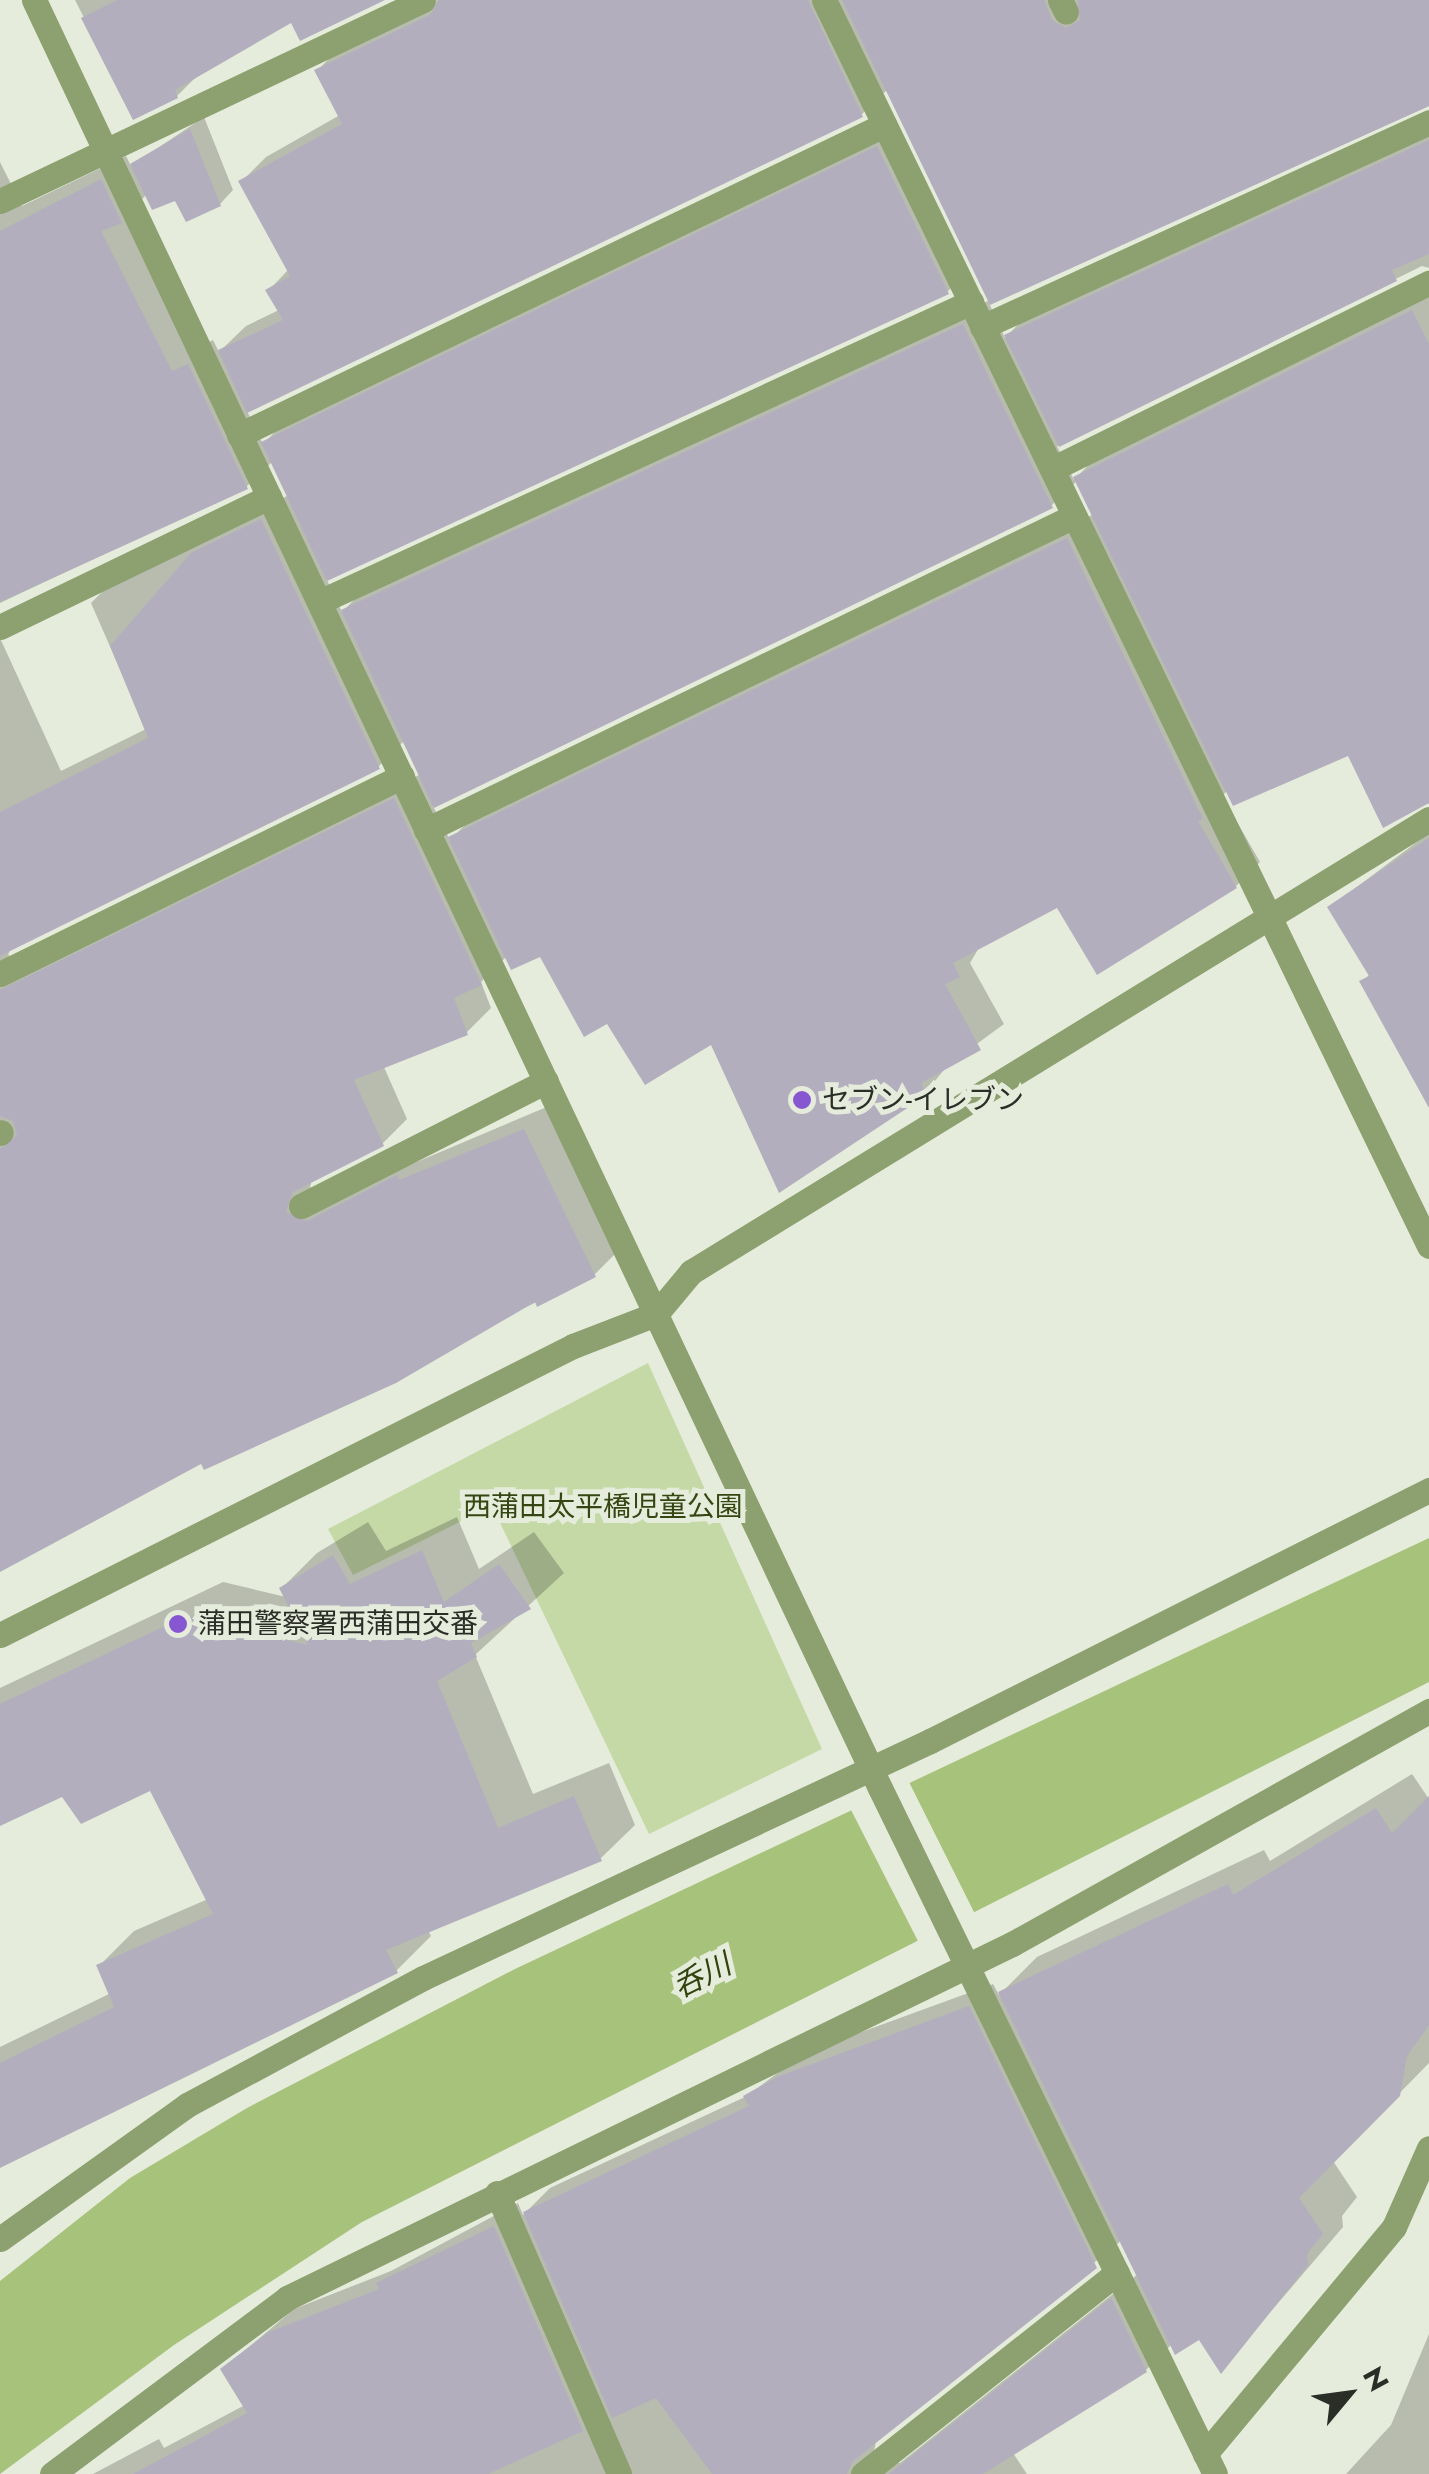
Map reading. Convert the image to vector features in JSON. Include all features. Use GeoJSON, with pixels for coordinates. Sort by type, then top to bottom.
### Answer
{"type":"FeatureCollection","features":[{"type":"Feature","properties":{"kind":"street"},"geometry":{"type":"LineString","coordinates":[[34,0],[876,1779],[1210,2464],[1394,2228],[1429,2148]]}},
{"type":"Feature","properties":{"kind":"street"},"geometry":{"type":"LineString","coordinates":[[0,201],[423,0]]}},
{"type":"Feature","properties":{"kind":"street"},"geometry":{"type":"LineString","coordinates":[[824,0],[1429,1246]]}},
{"type":"Feature","properties":{"kind":"street"},"geometry":{"type":"LineString","coordinates":[[982,328],[1429,122]]}},
{"type":"Feature","properties":{"kind":"street"},"geometry":{"type":"LineString","coordinates":[[239,435],[884,125]]}},
{"type":"Feature","properties":{"kind":"street"},"geometry":{"type":"LineString","coordinates":[[1052,469],[1429,283]]}},
{"type":"Feature","properties":{"kind":"street"},"geometry":{"type":"LineString","coordinates":[[319,602],[971,302]]}},
{"type":"Feature","properties":{"kind":"street"},"geometry":{"type":"LineString","coordinates":[[0,627],[268,497]]}},
{"type":"Feature","properties":{"kind":"street"},"geometry":{"type":"LineString","coordinates":[[426,830],[1074,516]]}},
{"type":"Feature","properties":{"kind":"street"},"geometry":{"type":"LineString","coordinates":[[0,974],[402,776]]}},
{"type":"Feature","properties":{"kind":"street"},"geometry":{"type":"LineString","coordinates":[[0,1635],[573,1346],[656,1314],[692,1272],[1429,819]]}},
{"type":"Feature","properties":{"kind":"street"},"geometry":{"type":"LineString","coordinates":[[302,1206],[546,1081]]}},
{"type":"Feature","properties":{"kind":"street"},"geometry":{"type":"LineString","coordinates":[[0,2239],[188,2105],[423,1978],[876,1779],[1429,1490]]}},
{"type":"Feature","properties":{"kind":"street"},"geometry":{"type":"LineString","coordinates":[[52,2474],[287,2298],[965,1955],[1429,1712]]}},
{"type":"Feature","properties":{"kind":"street"},"geometry":{"type":"LineString","coordinates":[[497,2193],[619,2474]]}},
{"type":"Feature","properties":{"kind":"street"},"geometry":{"type":"LineString","coordinates":[[862,2474],[1116,2273]]}},
{"type":"Feature","properties":{"kind":"green space","name":"西蒲田太平橋児童公園"},"geometry":{"type":"Polygon","coordinates":[[[648,1363],[822,1749],[649,1834],[492,1506],[353,1575],[328,1529],[648,1363]]]}},
{"type":"Feature","properties":{"kind":"water","name":"呑川"},"geometry":{"type":"Polygon","coordinates":[[[1429,1538],[1429,1682],[362,2222],[174,2345],[0,2474],[0,2281],[130,2178],[247,2108],[515,1969],[1429,1538]]]}},
{"type":"Feature","properties":{"kind":"pier"},"geometry":{"type":"Polygon","coordinates":[[[907,1778],[977,1918],[921,1947],[849,1806],[907,1778]]]}},
{"type":"Feature","properties":{"kind":"building"},"geometry":{"type":"Polygon","coordinates":[[[117,0],[385,0],[300,41],[291,23],[175,90],[178,98],[133,120],[81,18],[117,0]]]}},
{"type":"Feature","properties":{"kind":"building"},"geometry":{"type":"Polygon","coordinates":[[[439,0],[808,0],[863,117],[247,413],[218,350],[283,320],[265,290],[290,276],[238,181],[342,124],[314,70],[430,15],[439,0]]]}},
{"type":"Feature","properties":{"kind":"building"},"geometry":{"type":"Polygon","coordinates":[[[842,0],[1044,0],[1052,20],[1066,28],[1080,20],[1078,0],[1429,0],[1429,106],[990,305],[842,0]]]}},
{"type":"Feature","properties":{"kind":"building"},"geometry":{"type":"Polygon","coordinates":[[[190,129],[221,206],[186,222],[175,201],[152,210],[130,164],[190,129]]]}},
{"type":"Feature","properties":{"kind":"building"},"geometry":{"type":"Polygon","coordinates":[[[1429,140],[1429,254],[1392,270],[1397,281],[1059,447],[1004,335],[1429,140]]]}},
{"type":"Feature","properties":{"kind":"building"},"geometry":{"type":"Polygon","coordinates":[[[877,146],[949,294],[327,581],[261,442],[877,146]]]}},
{"type":"Feature","properties":{"kind":"building"},"geometry":{"type":"Polygon","coordinates":[[[101,179],[122,223],[101,231],[172,371],[188,364],[248,489],[0,602],[0,231],[101,179]]]}},
{"type":"Feature","properties":{"kind":"building"},"geometry":{"type":"Polygon","coordinates":[[[1412,310],[1429,344],[1429,803],[1383,828],[1348,756],[1233,806],[1073,477],[1412,310]]]}},
{"type":"Feature","properties":{"kind":"building"},"geometry":{"type":"Polygon","coordinates":[[[963,324],[1053,508],[434,808],[341,610],[963,324]]]}},
{"type":"Feature","properties":{"kind":"building"},"geometry":{"type":"Polygon","coordinates":[[[261,519],[380,769],[0,956],[0,812],[148,738],[110,646],[191,553],[261,519]]]}},
{"type":"Feature","properties":{"kind":"building"},"geometry":{"type":"Polygon","coordinates":[[[1067,538],[1203,819],[1198,821],[1237,888],[1097,975],[1057,908],[953,963],[960,977],[945,984],[981,1050],[921,1083],[927,1095],[779,1193],[711,1045],[645,1085],[607,1024],[584,1037],[540,957],[511,970],[448,837],[1067,538]]]}},
{"type":"Feature","properties":{"kind":"building"},"geometry":{"type":"Polygon","coordinates":[[[394,798],[482,985],[454,998],[468,1035],[354,1080],[384,1146],[293,1192],[286,1212],[307,1221],[397,1175],[399,1180],[524,1129],[596,1277],[537,1307],[535,1302],[396,1383],[204,1470],[201,1464],[0,1572],[0,1149],[17,1135],[13,1121],[0,1116],[0,990],[394,798]]]}},
{"type":"Feature","properties":{"kind":"building"},"geometry":{"type":"Polygon","coordinates":[[[1429,838],[1429,1108],[1359,981],[1369,976],[1327,907],[1429,838]]]}},
{"type":"Feature","properties":{"kind":"building"},"geometry":{"type":"Polygon","coordinates":[[[422,1550],[444,1602],[499,1564],[531,1609],[471,1643],[477,1657],[437,1681],[498,1828],[574,1796],[602,1861],[386,1950],[398,1973],[0,2168],[0,2063],[114,2007],[96,1965],[213,1914],[150,1791],[81,1824],[62,1797],[0,1826],[0,1704],[186,1616],[308,1645],[279,1588],[333,1555],[350,1584],[422,1550]]]}},
{"type":"Feature","properties":{"kind":"building"},"geometry":{"type":"Polygon","coordinates":[[[1429,1796],[1429,2025],[1407,2056],[1400,2096],[1299,2198],[1323,2234],[1307,2254],[1308,2265],[1221,2374],[1199,2340],[1175,2355],[998,1992],[1228,1884],[1233,1895],[1376,1808],[1392,1833],[1429,1796]]]}},
{"type":"Feature","properties":{"kind":"building"},"geometry":{"type":"Polygon","coordinates":[[[969,2006],[1097,2268],[853,2461],[847,2474],[712,2474],[656,2398],[612,2418],[523,2212],[749,2106],[743,2096],[777,2077],[969,2006]]]}},
{"type":"Feature","properties":{"kind":"building"},"geometry":{"type":"Polygon","coordinates":[[[494,2226],[583,2431],[488,2474],[133,2474],[247,2413],[220,2369],[267,2333],[379,2289],[376,2283],[494,2226]]]}},
{"type":"Feature","properties":{"kind":"building"},"geometry":{"type":"Polygon","coordinates":[[[1111,2298],[1147,2372],[983,2474],[889,2474],[1111,2298]]]}},
{"type":"Feature","properties":{"kind":"place","name":"セブン-イレブン"},"geometry":{"type":"Point","coordinates":[802,1100]}},
{"type":"Feature","properties":{"kind":"place","name":"蒲田警察署西蒲田交番"},"geometry":{"type":"Point","coordinates":[178,1624]}}]}
